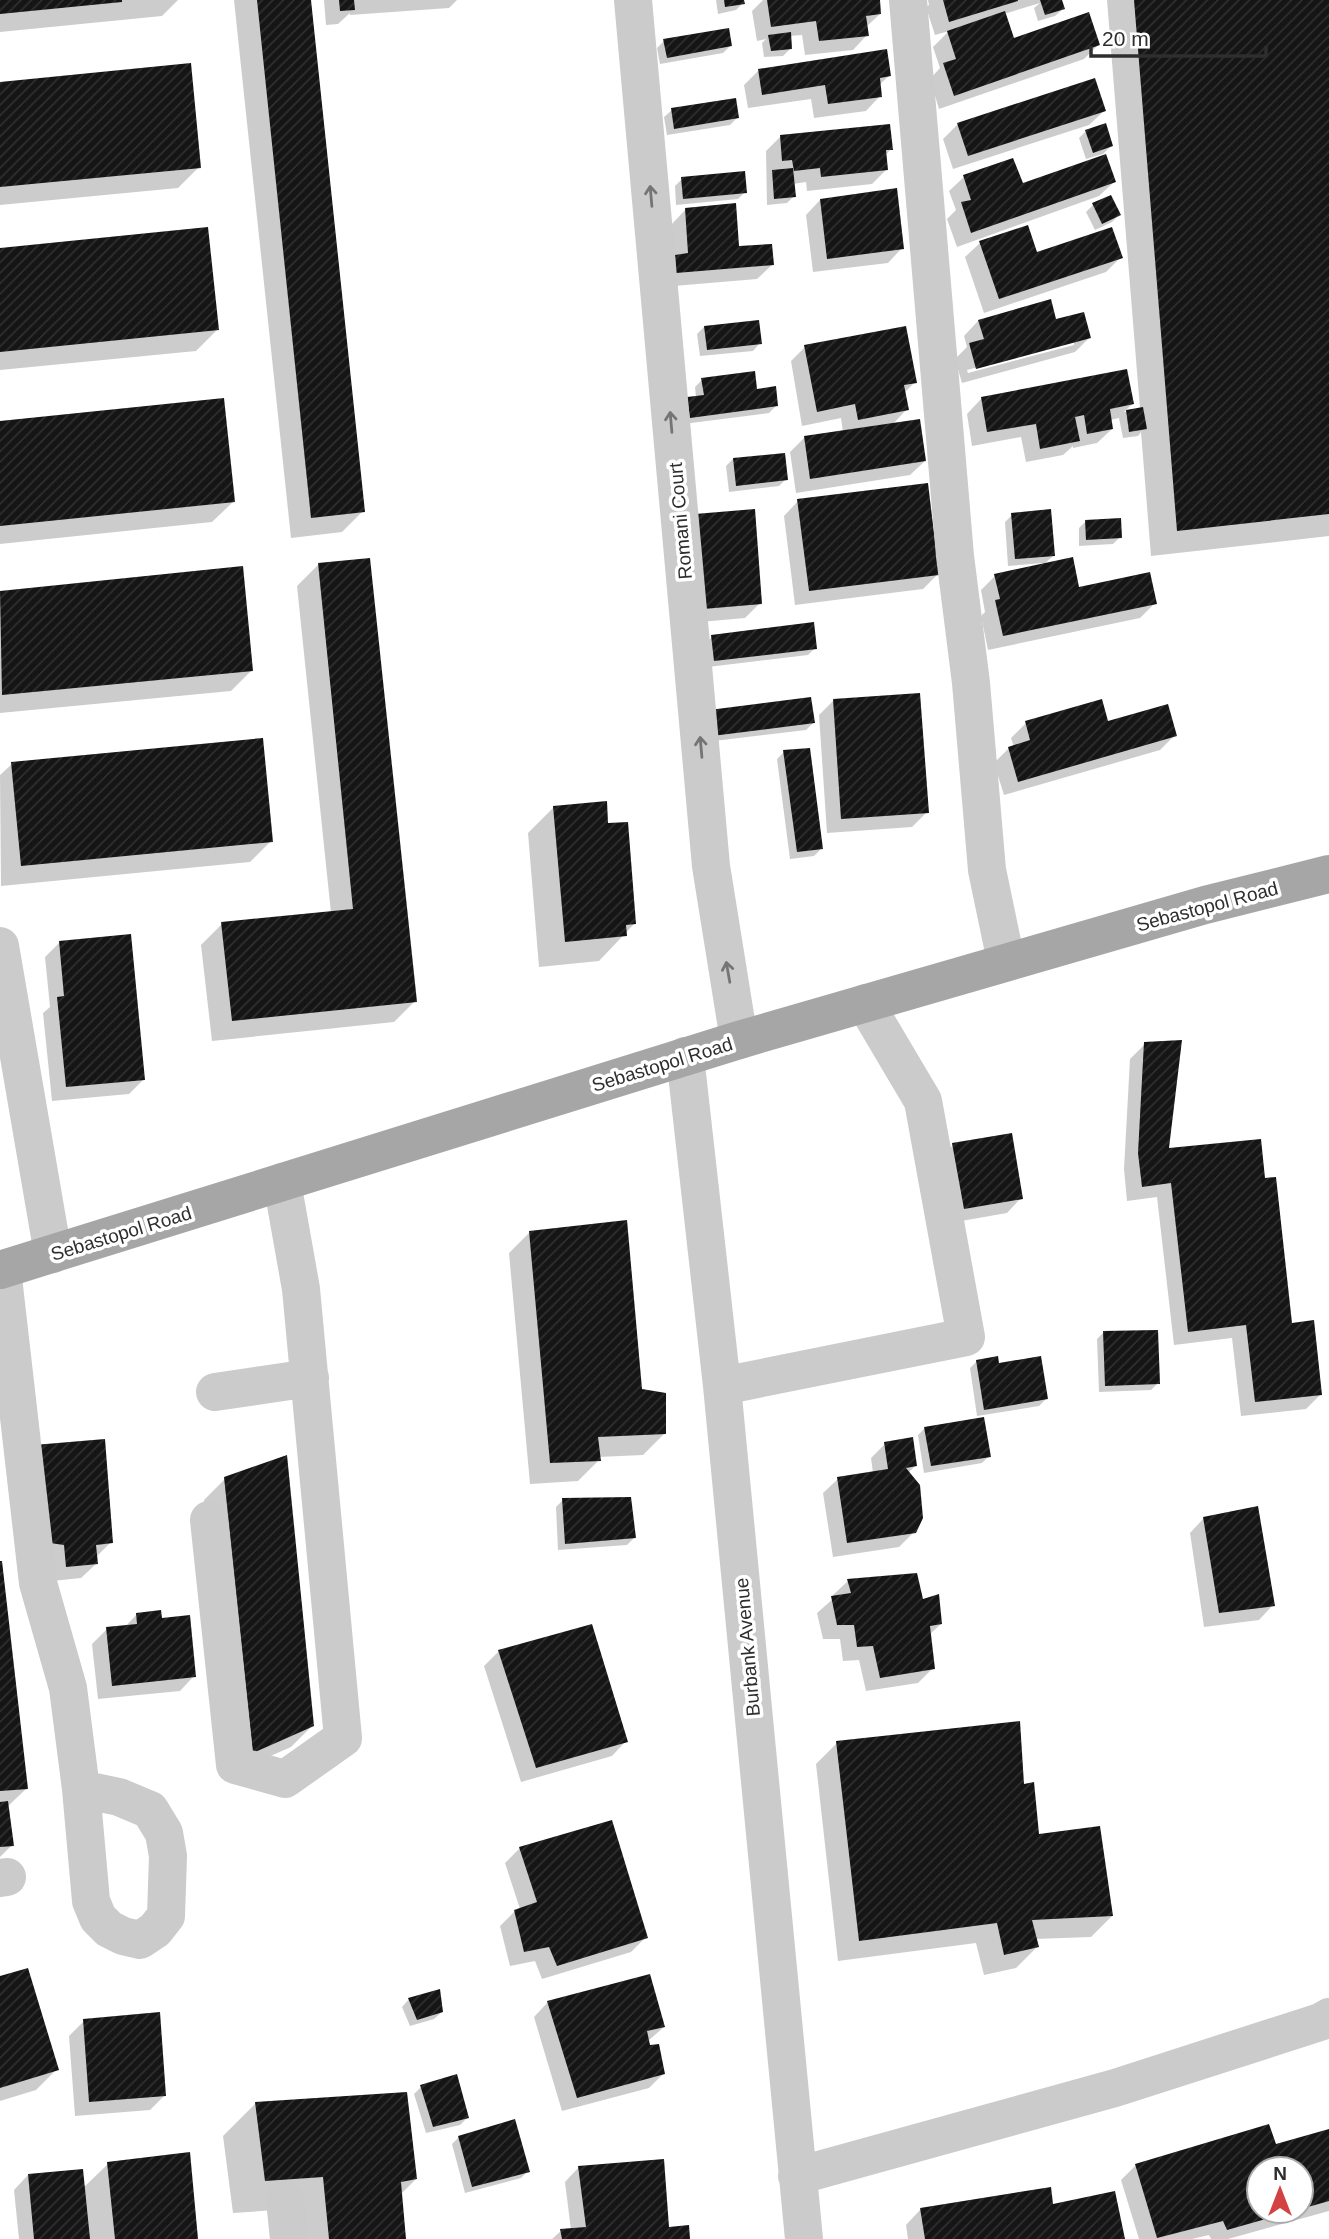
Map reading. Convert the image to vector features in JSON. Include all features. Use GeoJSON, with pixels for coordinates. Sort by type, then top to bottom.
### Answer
{"type":"FeatureCollection","features":[{"type":"Feature","properties":{"kind":"main road","name":"Sebastopol Road"},"geometry":{"type":"LineString","coordinates":[[1,1270],[685,1056],[1006,961],[1205,905],[1329,874]]}},
{"type":"Feature","properties":{"kind":"street","name":"Romani Court"},"geometry":{"type":"LineString","coordinates":[[634,0],[711,866],[740,1040]]}},
{"type":"Feature","properties":{"kind":"street"},"geometry":{"type":"LineString","coordinates":[[908,0],[955,555],[971,683],[988,870],[1006,961]]}},
{"type":"Feature","properties":{"kind":"street"},"geometry":{"type":"LineString","coordinates":[[0,946],[53,1254]]}},
{"type":"Feature","properties":{"kind":"street"},"geometry":{"type":"LineString","coordinates":[[722,1386],[966,1337],[923,1101],[865,1003]]}},
{"type":"Feature","properties":{"kind":"street","name":"Burbank Avenue"},"geometry":{"type":"LineString","coordinates":[[685,1056],[722,1386],[804,2239]]}},
{"type":"Feature","properties":{"kind":"street"},"geometry":{"type":"LineString","coordinates":[[209,1520],[235,1765],[285,1779],[343,1738],[302,1289],[282,1182]]}},
{"type":"Feature","properties":{"kind":"street"},"geometry":{"type":"LineString","coordinates":[[1,1270],[38,1583],[68,1688],[81,1789]]}},
{"type":"Feature","properties":{"kind":"street"},"geometry":{"type":"LineString","coordinates":[[215,1392],[310,1378]]}},
{"type":"Feature","properties":{"kind":"street"},"geometry":{"type":"LineString","coordinates":[[797,2176],[1115,2088],[1329,2017]]}},
{"type":"Feature","properties":{"kind":"street"},"geometry":{"type":"LineString","coordinates":[[285,2200],[289,2239]]}},
{"type":"Feature","properties":{"kind":"building"},"geometry":{"type":"Polygon","coordinates":[[[0,0],[122,0],[122,2],[0,14],[0,0]]]}},
{"type":"Feature","properties":{"kind":"building"},"geometry":{"type":"Polygon","coordinates":[[[257,0],[311,0],[365,512],[311,518],[257,0]]]}},
{"type":"Feature","properties":{"kind":"building"},"geometry":{"type":"Polygon","coordinates":[[[339,0],[354,0],[355,10],[340,11],[339,0]]]}},
{"type":"Feature","properties":{"kind":"building"},"geometry":{"type":"Polygon","coordinates":[[[724,0],[744,0],[745,4],[725,7],[724,0]]]}},
{"type":"Feature","properties":{"kind":"building"},"geometry":{"type":"Polygon","coordinates":[[[767,0],[880,0],[881,14],[866,16],[869,36],[819,41],[816,21],[771,27],[767,0]]]}},
{"type":"Feature","properties":{"kind":"building"},"geometry":{"type":"Polygon","coordinates":[[[943,0],[1018,0],[1018,1],[949,22],[943,0]]]}},
{"type":"Feature","properties":{"kind":"building"},"geometry":{"type":"Polygon","coordinates":[[[1040,0],[1062,0],[1065,9],[1045,15],[1040,0]]]}},
{"type":"Feature","properties":{"kind":"building"},"geometry":{"type":"Polygon","coordinates":[[[1134,0],[1329,0],[1329,514],[1177,531],[1134,0]]]}},
{"type":"Feature","properties":{"kind":"building"},"geometry":{"type":"Polygon","coordinates":[[[1005,11],[1014,38],[1089,12],[1100,45],[954,96],[943,63],[956,59],[947,31],[1005,11]]]}},
{"type":"Feature","properties":{"kind":"building"},"geometry":{"type":"Polygon","coordinates":[[[729,28],[732,46],[667,58],[663,39],[729,28]]]}},
{"type":"Feature","properties":{"kind":"building"},"geometry":{"type":"Polygon","coordinates":[[[791,32],[792,49],[771,51],[768,35],[791,32]]]}},
{"type":"Feature","properties":{"kind":"building"},"geometry":{"type":"Polygon","coordinates":[[[887,49],[891,76],[880,78],[882,97],[828,104],[825,85],[762,95],[758,69],[887,49]]]}},
{"type":"Feature","properties":{"kind":"building"},"geometry":{"type":"Polygon","coordinates":[[[191,63],[201,168],[0,187],[0,82],[191,63]]]}},
{"type":"Feature","properties":{"kind":"building"},"geometry":{"type":"Polygon","coordinates":[[[1095,78],[1106,111],[968,156],[957,123],[1095,78]]]}},
{"type":"Feature","properties":{"kind":"building"},"geometry":{"type":"Polygon","coordinates":[[[736,98],[739,118],[674,129],[671,108],[736,98]]]}},
{"type":"Feature","properties":{"kind":"building"},"geometry":{"type":"Polygon","coordinates":[[[1106,123],[1113,146],[1093,153],[1085,130],[1106,123]]]}},
{"type":"Feature","properties":{"kind":"building"},"geometry":{"type":"Polygon","coordinates":[[[890,124],[893,150],[886,150],[888,170],[821,177],[820,168],[794,171],[792,160],[782,161],[780,135],[890,124]]]}},
{"type":"Feature","properties":{"kind":"building"},"geometry":{"type":"Polygon","coordinates":[[[1106,154],[1116,182],[971,233],[961,202],[971,200],[963,175],[1013,158],[1023,183],[1106,154]]]}},
{"type":"Feature","properties":{"kind":"building"},"geometry":{"type":"Polygon","coordinates":[[[793,168],[796,197],[774,199],[772,170],[793,168]]]}},
{"type":"Feature","properties":{"kind":"building"},"geometry":{"type":"Polygon","coordinates":[[[745,171],[747,193],[683,199],[681,177],[745,171]]]}},
{"type":"Feature","properties":{"kind":"building"},"geometry":{"type":"Polygon","coordinates":[[[897,188],[904,249],[827,259],[820,199],[897,188]]]}},
{"type":"Feature","properties":{"kind":"building"},"geometry":{"type":"Polygon","coordinates":[[[1111,195],[1121,215],[1102,224],[1092,203],[1111,195]]]}},
{"type":"Feature","properties":{"kind":"building"},"geometry":{"type":"Polygon","coordinates":[[[736,203],[739,246],[772,244],[774,265],[676,273],[675,255],[688,253],[685,208],[736,203]]]}},
{"type":"Feature","properties":{"kind":"building"},"geometry":{"type":"Polygon","coordinates":[[[1028,225],[1037,252],[1112,227],[1123,258],[999,299],[979,241],[1028,225]]]}},
{"type":"Feature","properties":{"kind":"building"},"geometry":{"type":"Polygon","coordinates":[[[208,227],[219,330],[0,352],[0,248],[208,227]]]}},
{"type":"Feature","properties":{"kind":"building"},"geometry":{"type":"Polygon","coordinates":[[[1051,299],[1056,319],[1084,312],[1091,338],[976,369],[969,343],[984,339],[978,320],[1051,299]]]}},
{"type":"Feature","properties":{"kind":"building"},"geometry":{"type":"Polygon","coordinates":[[[759,320],[762,344],[707,350],[704,326],[759,320]]]}},
{"type":"Feature","properties":{"kind":"building"},"geometry":{"type":"Polygon","coordinates":[[[906,326],[917,383],[904,385],[909,410],[858,420],[855,404],[817,412],[804,345],[906,326]]]}},
{"type":"Feature","properties":{"kind":"building"},"geometry":{"type":"Polygon","coordinates":[[[1127,369],[1134,404],[1110,409],[1113,429],[1087,434],[1084,415],[1075,417],[1080,441],[1040,449],[1036,424],[987,432],[981,397],[1127,369]]]}},
{"type":"Feature","properties":{"kind":"building"},"geometry":{"type":"Polygon","coordinates":[[[755,371],[757,389],[776,386],[778,406],[690,418],[687,397],[704,395],[701,378],[755,371]]]}},
{"type":"Feature","properties":{"kind":"building"},"geometry":{"type":"Polygon","coordinates":[[[224,398],[235,502],[0,526],[0,421],[224,398]]]}},
{"type":"Feature","properties":{"kind":"building"},"geometry":{"type":"Polygon","coordinates":[[[1143,407],[1147,429],[1129,432],[1126,410],[1143,407]]]}},
{"type":"Feature","properties":{"kind":"building"},"geometry":{"type":"Polygon","coordinates":[[[920,419],[926,461],[810,479],[804,436],[920,419]]]}},
{"type":"Feature","properties":{"kind":"building"},"geometry":{"type":"Polygon","coordinates":[[[785,453],[788,480],[736,486],[733,458],[785,453]]]}},
{"type":"Feature","properties":{"kind":"building"},"geometry":{"type":"Polygon","coordinates":[[[928,483],[939,575],[809,591],[797,499],[928,483]]]}},
{"type":"Feature","properties":{"kind":"building"},"geometry":{"type":"Polygon","coordinates":[[[755,509],[762,604],[703,609],[695,514],[755,509]]]}},
{"type":"Feature","properties":{"kind":"building"},"geometry":{"type":"Polygon","coordinates":[[[1051,509],[1055,556],[1015,559],[1011,513],[1051,509]]]}},
{"type":"Feature","properties":{"kind":"building"},"geometry":{"type":"Polygon","coordinates":[[[1121,518],[1122,538],[1086,540],[1085,520],[1121,518]]]}},
{"type":"Feature","properties":{"kind":"building"},"geometry":{"type":"Polygon","coordinates":[[[1073,557],[1079,587],[1150,572],[1157,604],[1003,636],[995,600],[1000,599],[994,574],[1073,557]]]}},
{"type":"Feature","properties":{"kind":"building"},"geometry":{"type":"Polygon","coordinates":[[[370,558],[417,1002],[232,1021],[221,922],[353,909],[318,563],[370,558]]]}},
{"type":"Feature","properties":{"kind":"building"},"geometry":{"type":"Polygon","coordinates":[[[243,566],[253,671],[2,695],[0,591],[243,566]]]}},
{"type":"Feature","properties":{"kind":"building"},"geometry":{"type":"Polygon","coordinates":[[[814,622],[817,649],[714,661],[711,635],[814,622]]]}},
{"type":"Feature","properties":{"kind":"building"},"geometry":{"type":"Polygon","coordinates":[[[920,693],[929,813],[841,819],[833,699],[920,693]]]}},
{"type":"Feature","properties":{"kind":"building"},"geometry":{"type":"Polygon","coordinates":[[[811,697],[815,723],[712,736],[709,710],[811,697]]]}},
{"type":"Feature","properties":{"kind":"building"},"geometry":{"type":"Polygon","coordinates":[[[1102,699],[1108,721],[1168,704],[1177,736],[1018,782],[1008,747],[1030,740],[1025,721],[1102,699]]]}},
{"type":"Feature","properties":{"kind":"building"},"geometry":{"type":"Polygon","coordinates":[[[263,738],[273,842],[21,866],[11,762],[263,738]]]}},
{"type":"Feature","properties":{"kind":"building"},"geometry":{"type":"Polygon","coordinates":[[[810,748],[823,849],[797,852],[783,750],[810,748]]]}},
{"type":"Feature","properties":{"kind":"building"},"geometry":{"type":"Polygon","coordinates":[[[607,801],[608,823],[628,822],[636,924],[626,925],[627,936],[565,942],[553,806],[607,801]]]}},
{"type":"Feature","properties":{"kind":"building"},"geometry":{"type":"Polygon","coordinates":[[[131,934],[145,1080],[66,1087],[57,997],[64,996],[59,941],[131,934]]]}},
{"type":"Feature","properties":{"kind":"building"},"geometry":{"type":"Polygon","coordinates":[[[1182,1040],[1169,1148],[1261,1139],[1265,1178],[1276,1177],[1292,1323],[1314,1320],[1322,1395],[1255,1402],[1246,1325],[1188,1332],[1171,1183],[1142,1187],[1138,1153],[1144,1042],[1182,1040]]]}},
{"type":"Feature","properties":{"kind":"building"},"geometry":{"type":"Polygon","coordinates":[[[1012,1133],[1023,1199],[964,1209],[952,1143],[1012,1133]]]}},
{"type":"Feature","properties":{"kind":"building"},"geometry":{"type":"Polygon","coordinates":[[[627,1220],[642,1389],[666,1393],[666,1434],[598,1437],[601,1461],[550,1463],[529,1231],[627,1220]]]}},
{"type":"Feature","properties":{"kind":"building"},"geometry":{"type":"Polygon","coordinates":[[[1158,1330],[1160,1384],[1105,1386],[1103,1331],[1158,1330]]]}},
{"type":"Feature","properties":{"kind":"building"},"geometry":{"type":"Polygon","coordinates":[[[998,1356],[999,1363],[1041,1356],[1048,1399],[984,1410],[976,1360],[998,1356]]]}},
{"type":"Feature","properties":{"kind":"building"},"geometry":{"type":"Polygon","coordinates":[[[984,1417],[991,1457],[931,1466],[924,1427],[984,1417]]]}},
{"type":"Feature","properties":{"kind":"building"},"geometry":{"type":"Polygon","coordinates":[[[913,1437],[917,1466],[906,1468],[920,1485],[923,1518],[916,1533],[847,1543],[837,1477],[888,1469],[884,1442],[913,1437]]]}},
{"type":"Feature","properties":{"kind":"building"},"geometry":{"type":"Polygon","coordinates":[[[105,1439],[113,1543],[96,1545],[98,1564],[66,1567],[64,1545],[43,1542],[34,1445],[105,1439]]]}},
{"type":"Feature","properties":{"kind":"building"},"geometry":{"type":"Polygon","coordinates":[[[287,1455],[314,1726],[253,1753],[224,1477],[287,1455]]]}},
{"type":"Feature","properties":{"kind":"building"},"geometry":{"type":"Polygon","coordinates":[[[631,1497],[636,1538],[565,1544],[562,1498],[631,1497]]]}},
{"type":"Feature","properties":{"kind":"building"},"geometry":{"type":"Polygon","coordinates":[[[1258,1506],[1275,1606],[1219,1613],[1203,1517],[1258,1506]]]}},
{"type":"Feature","properties":{"kind":"building"},"geometry":{"type":"Polygon","coordinates":[[[0,1561],[28,1789],[0,1791],[0,1561]]]}},
{"type":"Feature","properties":{"kind":"building"},"geometry":{"type":"Polygon","coordinates":[[[917,1573],[923,1599],[939,1594],[942,1624],[930,1626],[935,1669],[880,1678],[873,1646],[857,1647],[854,1625],[837,1625],[831,1596],[851,1593],[847,1579],[917,1573]]]}},
{"type":"Feature","properties":{"kind":"building"},"geometry":{"type":"Polygon","coordinates":[[[161,1610],[162,1618],[190,1615],[196,1677],[112,1686],[106,1627],[137,1624],[136,1613],[161,1610]]]}},
{"type":"Feature","properties":{"kind":"building"},"geometry":{"type":"Polygon","coordinates":[[[592,1624],[628,1742],[536,1768],[498,1650],[592,1624]]]}},
{"type":"Feature","properties":{"kind":"building"},"geometry":{"type":"Polygon","coordinates":[[[1020,1721],[1024,1784],[1034,1782],[1039,1834],[1100,1826],[1113,1916],[1032,1920],[1039,1947],[1004,1955],[997,1923],[859,1941],[836,1741],[1020,1721]]]}},
{"type":"Feature","properties":{"kind":"building"},"geometry":{"type":"Polygon","coordinates":[[[8,1801],[14,1846],[0,1847],[0,1802],[8,1801]]]}},
{"type":"Feature","properties":{"kind":"building"},"geometry":{"type":"Polygon","coordinates":[[[612,1820],[648,1938],[557,1966],[549,1947],[524,1952],[514,1910],[537,1902],[519,1847],[612,1820]]]}},
{"type":"Feature","properties":{"kind":"building"},"geometry":{"type":"Polygon","coordinates":[[[28,1968],[59,2070],[0,2088],[0,1976],[28,1968]]]}},
{"type":"Feature","properties":{"kind":"building"},"geometry":{"type":"Polygon","coordinates":[[[650,1974],[665,2027],[647,2031],[650,2045],[659,2044],[665,2074],[577,2098],[547,2001],[650,1974]]]}},
{"type":"Feature","properties":{"kind":"building"},"geometry":{"type":"Polygon","coordinates":[[[440,1989],[443,2012],[417,2020],[408,1998],[440,1989]]]}},
{"type":"Feature","properties":{"kind":"building"},"geometry":{"type":"Polygon","coordinates":[[[160,2012],[166,2096],[89,2102],[83,2019],[160,2012]]]}},
{"type":"Feature","properties":{"kind":"building"},"geometry":{"type":"Polygon","coordinates":[[[457,2074],[469,2118],[433,2127],[420,2085],[457,2074]]]}},
{"type":"Feature","properties":{"kind":"building"},"geometry":{"type":"Polygon","coordinates":[[[407,2092],[417,2179],[401,2182],[406,2239],[329,2239],[323,2177],[265,2181],[255,2102],[407,2092]]]}},
{"type":"Feature","properties":{"kind":"building"},"geometry":{"type":"Polygon","coordinates":[[[515,2119],[530,2172],[472,2187],[458,2136],[515,2119]]]}},
{"type":"Feature","properties":{"kind":"building"},"geometry":{"type":"Polygon","coordinates":[[[1269,2124],[1276,2144],[1329,2129],[1329,2201],[1315,2205],[1315,2155],[1245,2155],[1245,2225],[1227,2230],[1223,2221],[1157,2238],[1135,2164],[1269,2124]]]}},
{"type":"Feature","properties":{"kind":"building"},"geometry":{"type":"Polygon","coordinates":[[[190,2152],[198,2239],[115,2239],[107,2162],[190,2152]]]}},
{"type":"Feature","properties":{"kind":"building"},"geometry":{"type":"Polygon","coordinates":[[[664,2159],[669,2227],[689,2225],[690,2239],[562,2239],[560,2229],[586,2227],[578,2166],[664,2159]]]}},
{"type":"Feature","properties":{"kind":"building"},"geometry":{"type":"Polygon","coordinates":[[[83,2169],[90,2239],[34,2239],[28,2174],[83,2169]]]}},
{"type":"Feature","properties":{"kind":"building"},"geometry":{"type":"Polygon","coordinates":[[[1051,2187],[1053,2204],[1115,2191],[1125,2239],[925,2239],[920,2208],[1051,2187]]]}}]}
